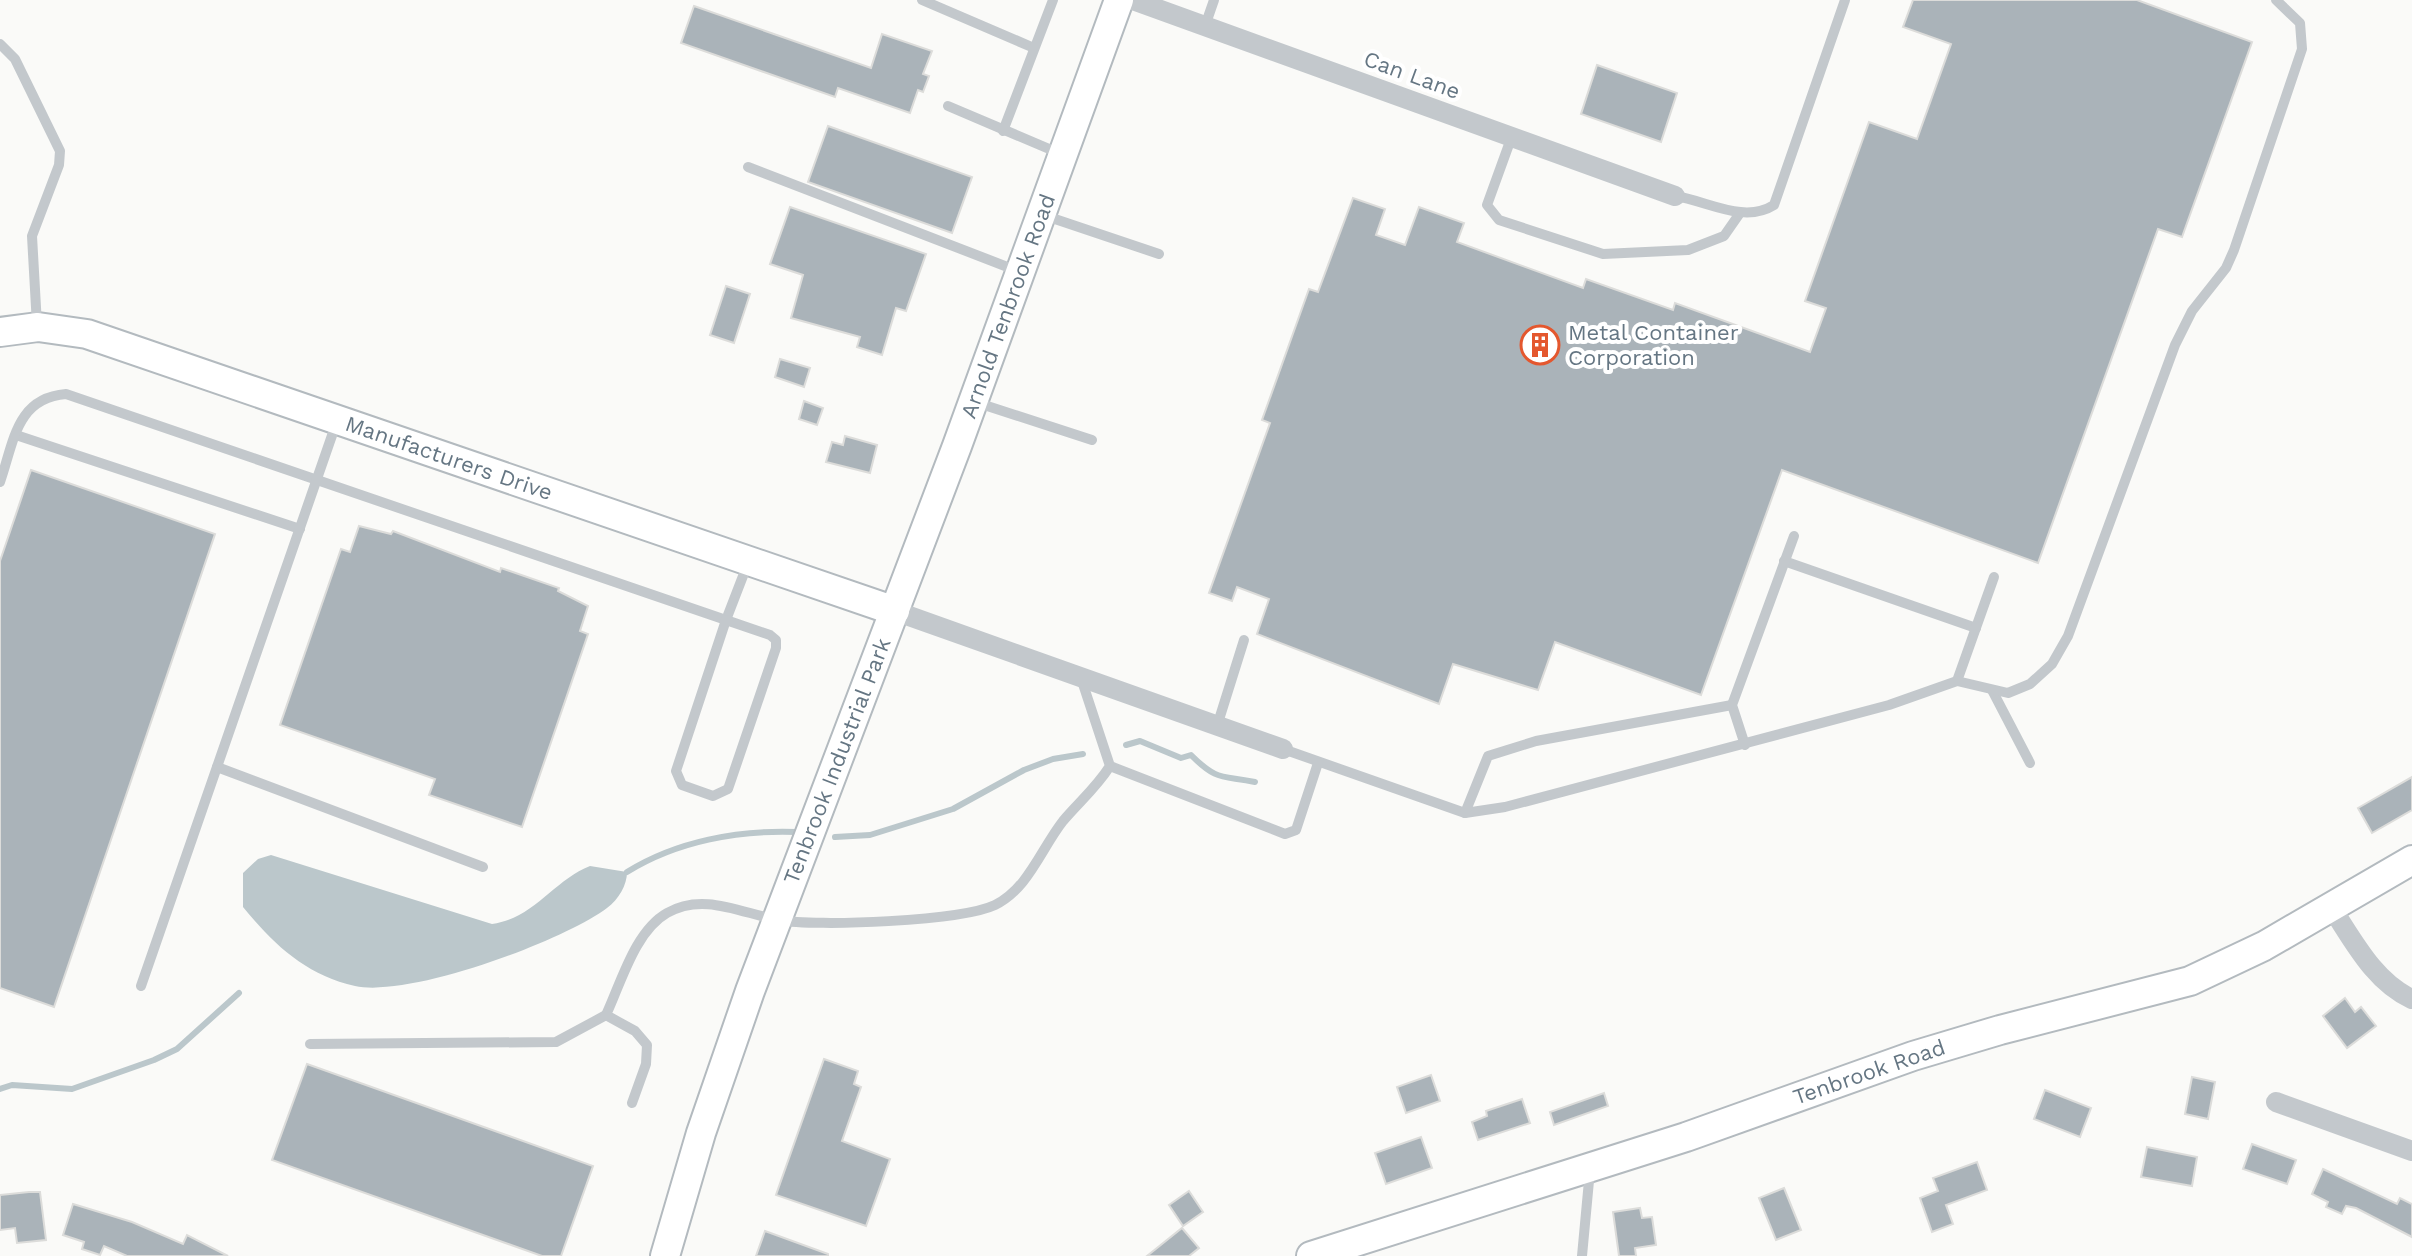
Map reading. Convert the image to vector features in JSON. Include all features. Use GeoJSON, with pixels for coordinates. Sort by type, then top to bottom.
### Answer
{"type":"FeatureCollection","features":[{"type":"Feature","properties":{"kind":"street","name":"Arnold Tenbrook Road"},"geometry":{"type":"LineString","coordinates":[[895,611],[1119,0]]}},
{"type":"Feature","properties":{"kind":"street","name":"Can Lane"},"geometry":{"type":"LineString","coordinates":[[1133,0],[1675,196]]}},
{"type":"Feature","properties":{"kind":"street","name":"Manufacturers Drive"},"geometry":{"type":"LineString","coordinates":[[0,332],[38,327],[87,334],[895,611]]}},
{"type":"Feature","properties":{"kind":"street","name":"Tenbrook Industrial Park"},"geometry":{"type":"LineString","coordinates":[[665,1256],[701,1133],[776,920],[895,611],[1283,749]]}},
{"type":"Feature","properties":{"kind":"street","name":"Tenbrook Road"},"geometry":{"type":"LineString","coordinates":[[1311,1256],[1590,1168],[1913,1056],[2190,981],[2244,957],[2412,860]]}},
{"type":"Feature","properties":{"kind":"street"},"geometry":{"type":"LineString","coordinates":[[2331,907],[2371,966],[2386,983],[2412,999]]}},
{"type":"Feature","properties":{"kind":"street"},"geometry":{"type":"LineString","coordinates":[[2276,1102],[2412,1151]]}},
{"type":"Feature","properties":{"kind":"lane"},"geometry":{"type":"LineString","coordinates":[[922,0],[1034,48]]}},
{"type":"Feature","properties":{"kind":"lane"},"geometry":{"type":"LineString","coordinates":[[1003,131],[1053,0]]}},
{"type":"Feature","properties":{"kind":"lane"},"geometry":{"type":"LineString","coordinates":[[1205,26],[1214,0]]}},
{"type":"Feature","properties":{"kind":"lane"},"geometry":{"type":"LineString","coordinates":[[1675,196],[1740,213],[1760,213],[1774,205],[1845,0]]}},
{"type":"Feature","properties":{"kind":"lane"},"geometry":{"type":"LineString","coordinates":[[1283,749],[1465,813],[1505,807],[1745,745],[1889,705],[1957,681],[2008,693],[2030,684],[2052,664],[2068,636],[2175,345],[2192,311],[2226,268],[2234,250],[2302,49],[2300,23],[2276,0]]}},
{"type":"Feature","properties":{"kind":"lane"},"geometry":{"type":"LineString","coordinates":[[0,44],[15,59],[60,151],[59,165],[32,236],[38,327]]}},
{"type":"Feature","properties":{"kind":"lane"},"geometry":{"type":"LineString","coordinates":[[948,106],[1063,155]]}},
{"type":"Feature","properties":{"kind":"lane"},"geometry":{"type":"LineString","coordinates":[[1512,136],[1487,205],[1499,220],[1603,254],[1647,253],[1688,250],[1724,236],[1740,213]]}},
{"type":"Feature","properties":{"kind":"lane"},"geometry":{"type":"LineString","coordinates":[[748,167],[1019,271]]}},
{"type":"Feature","properties":{"kind":"lane"},"geometry":{"type":"LineString","coordinates":[[1042,214],[1159,254]]}},
{"type":"Feature","properties":{"kind":"lane"},"geometry":{"type":"LineString","coordinates":[[0,482],[22,416],[46,396],[66,394],[317,480],[726,620],[770,635],[776,640],[776,648],[728,789],[713,796],[682,785],[676,771],[726,620],[749,561]]}},
{"type":"Feature","properties":{"kind":"lane"},"geometry":{"type":"LineString","coordinates":[[973,402],[1092,440]]}},
{"type":"Feature","properties":{"kind":"lane"},"geometry":{"type":"LineString","coordinates":[[141,986],[338,420]]}},
{"type":"Feature","properties":{"kind":"lane"},"geometry":{"type":"LineString","coordinates":[[16,435],[300,529]]}},
{"type":"Feature","properties":{"kind":"lane"},"geometry":{"type":"LineString","coordinates":[[1745,745],[1732,705],[1794,536]]}},
{"type":"Feature","properties":{"kind":"lane"},"geometry":{"type":"LineString","coordinates":[[1784,561],[1976,628]]}},
{"type":"Feature","properties":{"kind":"lane"},"geometry":{"type":"LineString","coordinates":[[1957,681],[1994,577]]}},
{"type":"Feature","properties":{"kind":"lane"},"geometry":{"type":"LineString","coordinates":[[1217,726],[1244,640]]}},
{"type":"Feature","properties":{"kind":"lane"},"geometry":{"type":"LineString","coordinates":[[310,1044],[556,1042],[606,1015],[648,929],[668,912],[702,902],[776,920],[809,924],[960,914],[996,904],[1024,880],[1063,822],[1097,787],[1110,766],[1081,678]]}},
{"type":"Feature","properties":{"kind":"lane"},"geometry":{"type":"LineString","coordinates":[[1992,690],[2030,763]]}},
{"type":"Feature","properties":{"kind":"lane"},"geometry":{"type":"LineString","coordinates":[[1465,813],[1488,756],[1536,741],[1732,705]]}},
{"type":"Feature","properties":{"kind":"lane"},"geometry":{"type":"LineString","coordinates":[[1110,766],[1285,834],[1296,830],[1318,763]]}},
{"type":"Feature","properties":{"kind":"lane"},"geometry":{"type":"LineString","coordinates":[[217,767],[483,867]]}},
{"type":"Feature","properties":{"kind":"lane"},"geometry":{"type":"LineString","coordinates":[[606,1015],[635,1031],[647,1045],[646,1064],[632,1103]]}},
{"type":"Feature","properties":{"kind":"lane"},"geometry":{"type":"LineString","coordinates":[[1582,1256],[1590,1168]]}},
{"type":"Feature","properties":{"kind":"shaded area"},"geometry":{"type":"Polygon","coordinates":[[[271,855],[492,924],[520,915],[565,880],[590,866],[627,872],[627,877],[619,896],[607,908],[557,936],[485,964],[411,984],[355,986],[321,974],[292,957],[243,907],[243,873],[258,859],[271,855]]]}},
{"type":"Feature","properties":{"kind":"building","name":"Metal Container Corporation"},"geometry":{"type":"Polygon","coordinates":[[[1913,0],[2137,0],[2252,42],[2182,237],[2158,229],[2038,563],[1782,470],[1701,695],[1555,642],[1538,690],[1453,664],[1439,704],[1257,634],[1269,599],[1237,587],[1232,601],[1209,593],[1270,423],[1262,420],[1309,289],[1318,292],[1353,198],[1385,209],[1376,235],[1405,245],[1419,207],[1464,223],[1457,242],[1583,288],[1586,279],[1673,310],[1675,303],[1810,352],[1826,308],[1805,301],[1869,122],[1917,139],[1951,44],[1903,27],[1913,0]]]}},
{"type":"Feature","properties":{"kind":"building"},"geometry":{"type":"Polygon","coordinates":[[[694,6],[871,68],[882,34],[932,51],[923,74],[929,76],[923,92],[918,90],[910,113],[838,88],[835,97],[681,43],[694,6]]]}},
{"type":"Feature","properties":{"kind":"building"},"geometry":{"type":"Polygon","coordinates":[[[1597,65],[1677,93],[1661,142],[1581,114],[1597,65]]]}},
{"type":"Feature","properties":{"kind":"building"},"geometry":{"type":"Polygon","coordinates":[[[828,126],[972,177],[952,233],[808,182],[828,126]]]}},
{"type":"Feature","properties":{"kind":"building"},"geometry":{"type":"Polygon","coordinates":[[[790,207],[926,254],[906,311],[896,308],[882,355],[857,347],[860,337],[791,318],[803,275],[770,264],[790,207]]]}},
{"type":"Feature","properties":{"kind":"building"},"geometry":{"type":"Polygon","coordinates":[[[726,286],[750,294],[734,343],[710,335],[726,286]]]}},
{"type":"Feature","properties":{"kind":"building"},"geometry":{"type":"Polygon","coordinates":[[[780,359],[810,368],[804,387],[775,377],[780,359]]]}},
{"type":"Feature","properties":{"kind":"building"},"geometry":{"type":"Polygon","coordinates":[[[804,401],[823,408],[817,425],[799,419],[804,401]]]}},
{"type":"Feature","properties":{"kind":"building"},"geometry":{"type":"Polygon","coordinates":[[[845,436],[877,445],[870,473],[826,462],[832,442],[843,445],[845,436]]]}},
{"type":"Feature","properties":{"kind":"building"},"geometry":{"type":"Polygon","coordinates":[[[31,470],[215,534],[54,1007],[0,988],[0,561],[31,470]]]}},
{"type":"Feature","properties":{"kind":"building"},"geometry":{"type":"Polygon","coordinates":[[[359,526],[391,534],[393,531],[500,572],[501,568],[559,588],[558,591],[588,606],[580,631],[588,634],[522,827],[429,795],[435,779],[280,725],[341,549],[350,552],[359,526]]]}},
{"type":"Feature","properties":{"kind":"building"},"geometry":{"type":"Polygon","coordinates":[[[2412,777],[2412,810],[2372,833],[2358,808],[2412,777]]]}},
{"type":"Feature","properties":{"kind":"building"},"geometry":{"type":"Polygon","coordinates":[[[2345,998],[2355,1012],[2361,1007],[2376,1026],[2347,1048],[2323,1016],[2345,998]]]}},
{"type":"Feature","properties":{"kind":"building"},"geometry":{"type":"Polygon","coordinates":[[[824,1059],[858,1071],[854,1084],[861,1087],[842,1141],[890,1159],[866,1226],[776,1195],[824,1059]]]}},
{"type":"Feature","properties":{"kind":"building"},"geometry":{"type":"Polygon","coordinates":[[[307,1064],[593,1166],[561,1256],[542,1256],[272,1160],[307,1064]]]}},
{"type":"Feature","properties":{"kind":"building"},"geometry":{"type":"Polygon","coordinates":[[[1431,1075],[1440,1101],[1406,1113],[1397,1087],[1431,1075]]]}},
{"type":"Feature","properties":{"kind":"building"},"geometry":{"type":"Polygon","coordinates":[[[2192,1077],[2215,1082],[2208,1119],[2185,1114],[2192,1077]]]}},
{"type":"Feature","properties":{"kind":"building"},"geometry":{"type":"Polygon","coordinates":[[[2045,1090],[2091,1108],[2080,1137],[2034,1119],[2045,1090]]]}},
{"type":"Feature","properties":{"kind":"building"},"geometry":{"type":"Polygon","coordinates":[[[1604,1093],[1608,1106],[1554,1125],[1550,1112],[1604,1093]]]}},
{"type":"Feature","properties":{"kind":"building"},"geometry":{"type":"Polygon","coordinates":[[[1522,1099],[1530,1123],[1478,1140],[1472,1122],[1487,1116],[1486,1111],[1522,1099]]]}},
{"type":"Feature","properties":{"kind":"building"},"geometry":{"type":"Polygon","coordinates":[[[1421,1137],[1432,1168],[1386,1184],[1375,1153],[1421,1137]]]}},
{"type":"Feature","properties":{"kind":"building"},"geometry":{"type":"Polygon","coordinates":[[[2252,1144],[2296,1160],[2287,1184],[2243,1169],[2252,1144]]]}},
{"type":"Feature","properties":{"kind":"building"},"geometry":{"type":"Polygon","coordinates":[[[2147,1147],[2197,1157],[2192,1186],[2141,1177],[2147,1147]]]}},
{"type":"Feature","properties":{"kind":"building"},"geometry":{"type":"Polygon","coordinates":[[[1977,1162],[1987,1190],[1946,1205],[1953,1224],[1932,1232],[1920,1198],[1938,1191],[1933,1178],[1977,1162]]]}},
{"type":"Feature","properties":{"kind":"building"},"geometry":{"type":"Polygon","coordinates":[[[2323,1169],[2397,1204],[2400,1198],[2412,1204],[2412,1237],[2356,1208],[2346,1206],[2342,1214],[2326,1207],[2328,1202],[2312,1194],[2323,1169]]]}},
{"type":"Feature","properties":{"kind":"building"},"geometry":{"type":"Polygon","coordinates":[[[1784,1188],[1801,1230],[1776,1240],[1759,1198],[1784,1188]]]}},
{"type":"Feature","properties":{"kind":"building"},"geometry":{"type":"Polygon","coordinates":[[[1189,1191],[1203,1212],[1183,1226],[1169,1205],[1189,1191]]]}},
{"type":"Feature","properties":{"kind":"building"},"geometry":{"type":"Polygon","coordinates":[[[40,1192],[46,1240],[17,1243],[15,1228],[0,1230],[0,1195],[40,1192]]]}},
{"type":"Feature","properties":{"kind":"building"},"geometry":{"type":"Polygon","coordinates":[[[73,1204],[132,1222],[183,1244],[187,1235],[228,1256],[127,1256],[104,1246],[100,1255],[82,1249],[84,1242],[63,1235],[73,1204]]]}},
{"type":"Feature","properties":{"kind":"building"},"geometry":{"type":"Polygon","coordinates":[[[1640,1208],[1642,1218],[1652,1217],[1656,1245],[1635,1248],[1636,1256],[1619,1256],[1613,1212],[1640,1208]]]}},
{"type":"Feature","properties":{"kind":"building"},"geometry":{"type":"Polygon","coordinates":[[[1182,1228],[1199,1248],[1189,1256],[1147,1256],[1182,1228]]]}},
{"type":"Feature","properties":{"kind":"building"},"geometry":{"type":"Polygon","coordinates":[[[765,1231],[828,1254],[828,1256],[756,1256],[765,1231]]]}},
{"type":"Feature","properties":{"kind":"waterway"},"geometry":{"type":"LineString","coordinates":[[1126,745],[1140,741],[1181,758],[1191,755],[1214,774],[1255,782]]}},
{"type":"Feature","properties":{"kind":"waterway"},"geometry":{"type":"LineString","coordinates":[[835,837],[870,835],[953,809],[1024,770],[1053,759],[1083,754]]}},
{"type":"Feature","properties":{"kind":"waterway"},"geometry":{"type":"LineString","coordinates":[[627,872],[666,852],[708,840],[752,833],[796,832]]}},
{"type":"Feature","properties":{"kind":"waterway"},"geometry":{"type":"LineString","coordinates":[[0,1089],[12,1085],[72,1089],[154,1060],[177,1049],[239,993]]}},
{"type":"Feature","properties":{"kind":"place","name":"Metal Container Corporation"},"geometry":{"type":"Point","coordinates":[1540,345]}}]}
